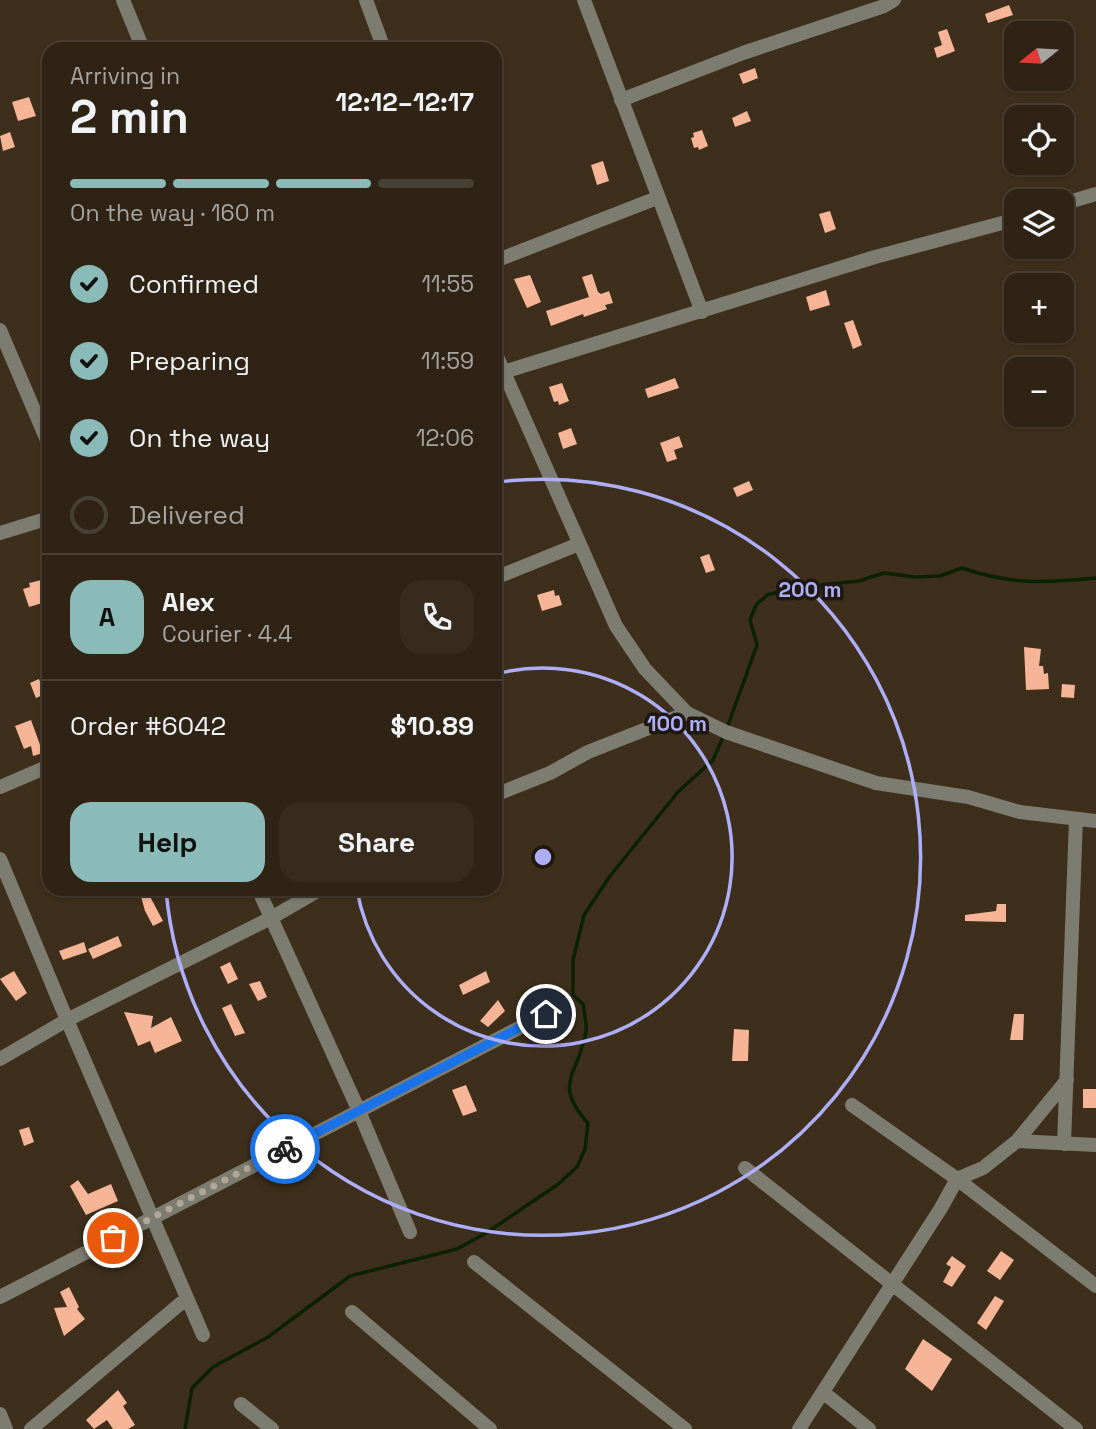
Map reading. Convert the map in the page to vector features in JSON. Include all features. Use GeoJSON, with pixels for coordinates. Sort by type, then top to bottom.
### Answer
{"type":"FeatureCollection","features":[{"type":"Feature","properties":{"kind":"street"},"geometry":{"type":"LineString","coordinates":[[123,0],[140,42]]}},
{"type":"Feature","properties":{"kind":"street"},"geometry":{"type":"LineString","coordinates":[[366,0],[381,42]]}},
{"type":"Feature","properties":{"kind":"street"},"geometry":{"type":"LineString","coordinates":[[584,0],[702,312]]}},
{"type":"Feature","properties":{"kind":"street"},"geometry":{"type":"LineString","coordinates":[[621,100],[743,53],[884,6],[894,0]]}},
{"type":"Feature","properties":{"kind":"street"},"geometry":{"type":"LineString","coordinates":[[1074,200],[1096,194]]}},
{"type":"Feature","properties":{"kind":"street"},"geometry":{"type":"LineString","coordinates":[[502,258],[657,198]]}},
{"type":"Feature","properties":{"kind":"street"},"geometry":{"type":"LineString","coordinates":[[502,372],[875,257],[1004,222]]}},
{"type":"Feature","properties":{"kind":"street"},"geometry":{"type":"LineString","coordinates":[[0,330],[42,429]]}},
{"type":"Feature","properties":{"kind":"street"},"geometry":{"type":"LineString","coordinates":[[502,379],[616,626],[645,669],[687,713],[726,732],[876,783],[968,797],[1020,812],[1096,821]]}},
{"type":"Feature","properties":{"kind":"street"},"geometry":{"type":"LineString","coordinates":[[0,533],[42,520]]}},
{"type":"Feature","properties":{"kind":"street"},"geometry":{"type":"LineString","coordinates":[[502,575],[579,544]]}},
{"type":"Feature","properties":{"kind":"street"},"geometry":{"type":"LineString","coordinates":[[502,793],[550,773],[588,752],[687,713]]}},
{"type":"Feature","properties":{"kind":"street"},"geometry":{"type":"LineString","coordinates":[[0,787],[42,769]]}},
{"type":"Feature","properties":{"kind":"street"},"geometry":{"type":"LineString","coordinates":[[1065,1144],[1076,819]]}},
{"type":"Feature","properties":{"kind":"street"},"geometry":{"type":"LineString","coordinates":[[0,859],[66,1020],[203,1335]]}},
{"type":"Feature","properties":{"kind":"street"},"geometry":{"type":"LineString","coordinates":[[261,896],[359,1111],[410,1232]]}},
{"type":"Feature","properties":{"kind":"street"},"geometry":{"type":"LineString","coordinates":[[0,1059],[66,1020],[271,918],[309,896]]}},
{"type":"Feature","properties":{"kind":"street"},"geometry":{"type":"LineString","coordinates":[[0,1297],[546,1014]]}},
{"type":"Feature","properties":{"kind":"street"},"geometry":{"type":"LineString","coordinates":[[799,1429],[957,1179],[983,1168],[1017,1141],[1067,1080]]}},
{"type":"Feature","properties":{"kind":"street"},"geometry":{"type":"LineString","coordinates":[[852,1105],[957,1179],[1096,1286]]}},
{"type":"Feature","properties":{"kind":"street"},"geometry":{"type":"LineString","coordinates":[[1017,1141],[1096,1146]]}},
{"type":"Feature","properties":{"kind":"street"},"geometry":{"type":"LineString","coordinates":[[745,1168],[1076,1429]]}},
{"type":"Feature","properties":{"kind":"street"},"geometry":{"type":"LineString","coordinates":[[474,1262],[685,1429]]}},
{"type":"Feature","properties":{"kind":"street"},"geometry":{"type":"LineString","coordinates":[[30,1429],[97,1376],[187,1298]]}},
{"type":"Feature","properties":{"kind":"street"},"geometry":{"type":"LineString","coordinates":[[352,1312],[490,1429]]}},
{"type":"Feature","properties":{"kind":"street"},"geometry":{"type":"LineString","coordinates":[[824,1393],[869,1429]]}},
{"type":"Feature","properties":{"kind":"street"},"geometry":{"type":"LineString","coordinates":[[241,1404],[272,1429]]}},
{"type":"Feature","properties":{"kind":"street"},"geometry":{"type":"LineString","coordinates":[[0,1414],[6,1429]]}},
{"type":"Feature","properties":{"kind":"building"},"geometry":{"type":"Polygon","coordinates":[[[1009,5],[1013,15],[988,23],[985,14],[1009,5]]]}},
{"type":"Feature","properties":{"kind":"building"},"geometry":{"type":"Polygon","coordinates":[[[947,29],[955,51],[937,58],[934,48],[942,45],[938,32],[947,29]]]}},
{"type":"Feature","properties":{"kind":"building"},"geometry":{"type":"Polygon","coordinates":[[[755,68],[758,78],[743,84],[739,74],[755,68]]]}},
{"type":"Feature","properties":{"kind":"building"},"geometry":{"type":"Polygon","coordinates":[[[29,97],[36,116],[18,121],[12,102],[29,97]]]}},
{"type":"Feature","properties":{"kind":"building"},"geometry":{"type":"Polygon","coordinates":[[[747,111],[751,121],[735,127],[732,118],[747,111]]]}},
{"type":"Feature","properties":{"kind":"building"},"geometry":{"type":"Polygon","coordinates":[[[702,130],[708,146],[699,150],[698,147],[694,148],[691,138],[694,137],[693,133],[702,130]]]}},
{"type":"Feature","properties":{"kind":"building"},"geometry":{"type":"Polygon","coordinates":[[[10,132],[15,147],[3,151],[0,136],[10,132]]]}},
{"type":"Feature","properties":{"kind":"building"},"geometry":{"type":"Polygon","coordinates":[[[603,161],[609,181],[597,185],[591,165],[603,161]]]}},
{"type":"Feature","properties":{"kind":"building"},"geometry":{"type":"Polygon","coordinates":[[[830,211],[836,229],[825,233],[819,214],[830,211]]]}},
{"type":"Feature","properties":{"kind":"building"},"geometry":{"type":"Polygon","coordinates":[[[592,274],[598,292],[601,294],[609,291],[613,303],[605,305],[607,309],[584,317],[583,314],[551,326],[546,311],[589,297],[582,277],[592,274]]]}},
{"type":"Feature","properties":{"kind":"building"},"geometry":{"type":"Polygon","coordinates":[[[530,275],[541,302],[527,308],[514,279],[530,275]]]}},
{"type":"Feature","properties":{"kind":"building"},"geometry":{"type":"Polygon","coordinates":[[[826,290],[830,305],[810,311],[806,297],[826,290]]]}},
{"type":"Feature","properties":{"kind":"building"},"geometry":{"type":"Polygon","coordinates":[[[853,320],[862,345],[853,349],[844,323],[853,320]]]}},
{"type":"Feature","properties":{"kind":"building"},"geometry":{"type":"Polygon","coordinates":[[[675,378],[679,388],[648,398],[645,389],[675,378]]]}},
{"type":"Feature","properties":{"kind":"building"},"geometry":{"type":"Polygon","coordinates":[[[562,383],[569,401],[559,405],[558,401],[554,402],[549,387],[562,383]]]}},
{"type":"Feature","properties":{"kind":"building"},"geometry":{"type":"Polygon","coordinates":[[[571,428],[577,444],[563,449],[558,433],[571,428]]]}},
{"type":"Feature","properties":{"kind":"building"},"geometry":{"type":"Polygon","coordinates":[[[679,436],[683,447],[674,450],[677,459],[667,462],[660,443],[679,436]]]}},
{"type":"Feature","properties":{"kind":"building"},"geometry":{"type":"Polygon","coordinates":[[[749,481],[753,490],[737,497],[733,488],[749,481]]]}},
{"type":"Feature","properties":{"kind":"building"},"geometry":{"type":"Polygon","coordinates":[[[709,554],[715,570],[706,573],[700,557],[709,554]]]}},
{"type":"Feature","properties":{"kind":"building"},"geometry":{"type":"Polygon","coordinates":[[[42,580],[42,603],[29,607],[23,589],[30,587],[29,583],[42,580]]]}},
{"type":"Feature","properties":{"kind":"building"},"geometry":{"type":"Polygon","coordinates":[[[554,590],[562,605],[542,611],[537,595],[554,590]]]}},
{"type":"Feature","properties":{"kind":"building"},"geometry":{"type":"Polygon","coordinates":[[[1024,647],[1041,649],[1039,666],[1043,666],[1044,674],[1048,673],[1049,689],[1026,690],[1024,647]]]}},
{"type":"Feature","properties":{"kind":"building"},"geometry":{"type":"Polygon","coordinates":[[[39,679],[42,695],[36,698],[30,683],[39,679]]]}},
{"type":"Feature","properties":{"kind":"building"},"geometry":{"type":"Polygon","coordinates":[[[1062,684],[1075,685],[1074,698],[1061,697],[1062,684]]]}},
{"type":"Feature","properties":{"kind":"building"},"geometry":{"type":"Polygon","coordinates":[[[31,720],[42,753],[33,756],[31,746],[24,749],[15,726],[31,720]]]}},
{"type":"Feature","properties":{"kind":"building"},"geometry":{"type":"Polygon","coordinates":[[[141,896],[150,896],[163,921],[153,926],[141,896]]]}},
{"type":"Feature","properties":{"kind":"building"},"geometry":{"type":"Polygon","coordinates":[[[997,904],[1006,904],[1006,922],[965,921],[965,915],[996,911],[997,904]]]}},
{"type":"Feature","properties":{"kind":"building"},"geometry":{"type":"Polygon","coordinates":[[[118,936],[122,946],[93,959],[88,949],[118,936]]]}},
{"type":"Feature","properties":{"kind":"building"},"geometry":{"type":"Polygon","coordinates":[[[84,942],[87,952],[63,960],[59,951],[84,942]]]}},
{"type":"Feature","properties":{"kind":"building"},"geometry":{"type":"Polygon","coordinates":[[[230,962],[238,979],[228,984],[220,967],[230,962]]]}},
{"type":"Feature","properties":{"kind":"building"},"geometry":{"type":"Polygon","coordinates":[[[14,971],[27,993],[16,1001],[0,979],[14,971]]]}},
{"type":"Feature","properties":{"kind":"building"},"geometry":{"type":"Polygon","coordinates":[[[486,971],[490,982],[463,995],[459,985],[486,971]]]}},
{"type":"Feature","properties":{"kind":"building"},"geometry":{"type":"Polygon","coordinates":[[[260,981],[267,997],[258,1001],[249,984],[260,981]]]}},
{"type":"Feature","properties":{"kind":"building"},"geometry":{"type":"Polygon","coordinates":[[[498,1000],[505,1011],[488,1027],[480,1021],[498,1000]]]}},
{"type":"Feature","properties":{"kind":"building"},"geometry":{"type":"Polygon","coordinates":[[[231,1004],[245,1033],[235,1036],[222,1008],[231,1004]]]}},
{"type":"Feature","properties":{"kind":"building"},"geometry":{"type":"Polygon","coordinates":[[[124,1012],[153,1016],[151,1028],[171,1017],[182,1041],[155,1053],[150,1041],[138,1046],[124,1012]]]}},
{"type":"Feature","properties":{"kind":"building"},"geometry":{"type":"Polygon","coordinates":[[[1014,1014],[1024,1014],[1023,1040],[1010,1040],[1014,1014]]]}},
{"type":"Feature","properties":{"kind":"building"},"geometry":{"type":"Polygon","coordinates":[[[734,1029],[749,1030],[748,1061],[732,1061],[734,1029]]]}},
{"type":"Feature","properties":{"kind":"building"},"geometry":{"type":"Polygon","coordinates":[[[466,1085],[477,1111],[463,1116],[452,1090],[466,1085]]]}},
{"type":"Feature","properties":{"kind":"building"},"geometry":{"type":"Polygon","coordinates":[[[1083,1089],[1096,1089],[1096,1108],[1083,1108],[1083,1089]]]}},
{"type":"Feature","properties":{"kind":"building"},"geometry":{"type":"Polygon","coordinates":[[[29,1127],[34,1142],[24,1146],[19,1130],[29,1127]]]}},
{"type":"Feature","properties":{"kind":"building"},"geometry":{"type":"Polygon","coordinates":[[[78,1180],[88,1194],[111,1184],[118,1201],[86,1215],[70,1186],[78,1180]]]}},
{"type":"Feature","properties":{"kind":"building"},"geometry":{"type":"Polygon","coordinates":[[[1001,1251],[1014,1260],[1000,1280],[987,1271],[1001,1251]]]}},
{"type":"Feature","properties":{"kind":"building"},"geometry":{"type":"Polygon","coordinates":[[[952,1256],[966,1266],[952,1287],[943,1282],[951,1267],[946,1264],[952,1256]]]}},
{"type":"Feature","properties":{"kind":"building"},"geometry":{"type":"Polygon","coordinates":[[[69,1287],[79,1307],[77,1309],[85,1319],[64,1336],[54,1308],[67,1307],[60,1292],[69,1287]]]}},
{"type":"Feature","properties":{"kind":"building"},"geometry":{"type":"Polygon","coordinates":[[[995,1296],[1004,1301],[986,1330],[977,1323],[995,1296]]]}},
{"type":"Feature","properties":{"kind":"building"},"geometry":{"type":"Polygon","coordinates":[[[923,1339],[952,1359],[932,1391],[905,1369],[923,1339]]]}},
{"type":"Feature","properties":{"kind":"building"},"geometry":{"type":"Polygon","coordinates":[[[118,1390],[127,1403],[123,1406],[135,1425],[128,1429],[113,1429],[107,1420],[94,1429],[86,1420],[118,1390]]]}},
{"type":"Feature","properties":{"kind":"waterway"},"geometry":{"type":"LineString","coordinates":[[727,728],[757,645],[750,620],[756,605],[767,595],[792,588],[859,581],[884,573],[915,577],[940,576],[962,568],[1012,580],[1060,581],[1096,578]]}},
{"type":"Feature","properties":{"kind":"waterway"},"geometry":{"type":"LineString","coordinates":[[185,1429],[192,1388],[213,1367],[268,1337],[350,1276],[457,1249],[486,1233],[557,1185],[577,1167],[585,1149],[588,1123],[571,1098],[570,1087],[586,1031],[583,1004],[573,995],[573,960],[584,915],[610,876],[678,792],[713,760],[724,735]]}},
{"type":"Feature","properties":{"kind":"way so far"},"geometry":{"type":"LineString","coordinates":[[113,1238],[285,1149]]}},
{"type":"Feature","properties":{"kind":"route"},"geometry":{"type":"LineString","coordinates":[[285,1149],[546,1014]]}}]}
